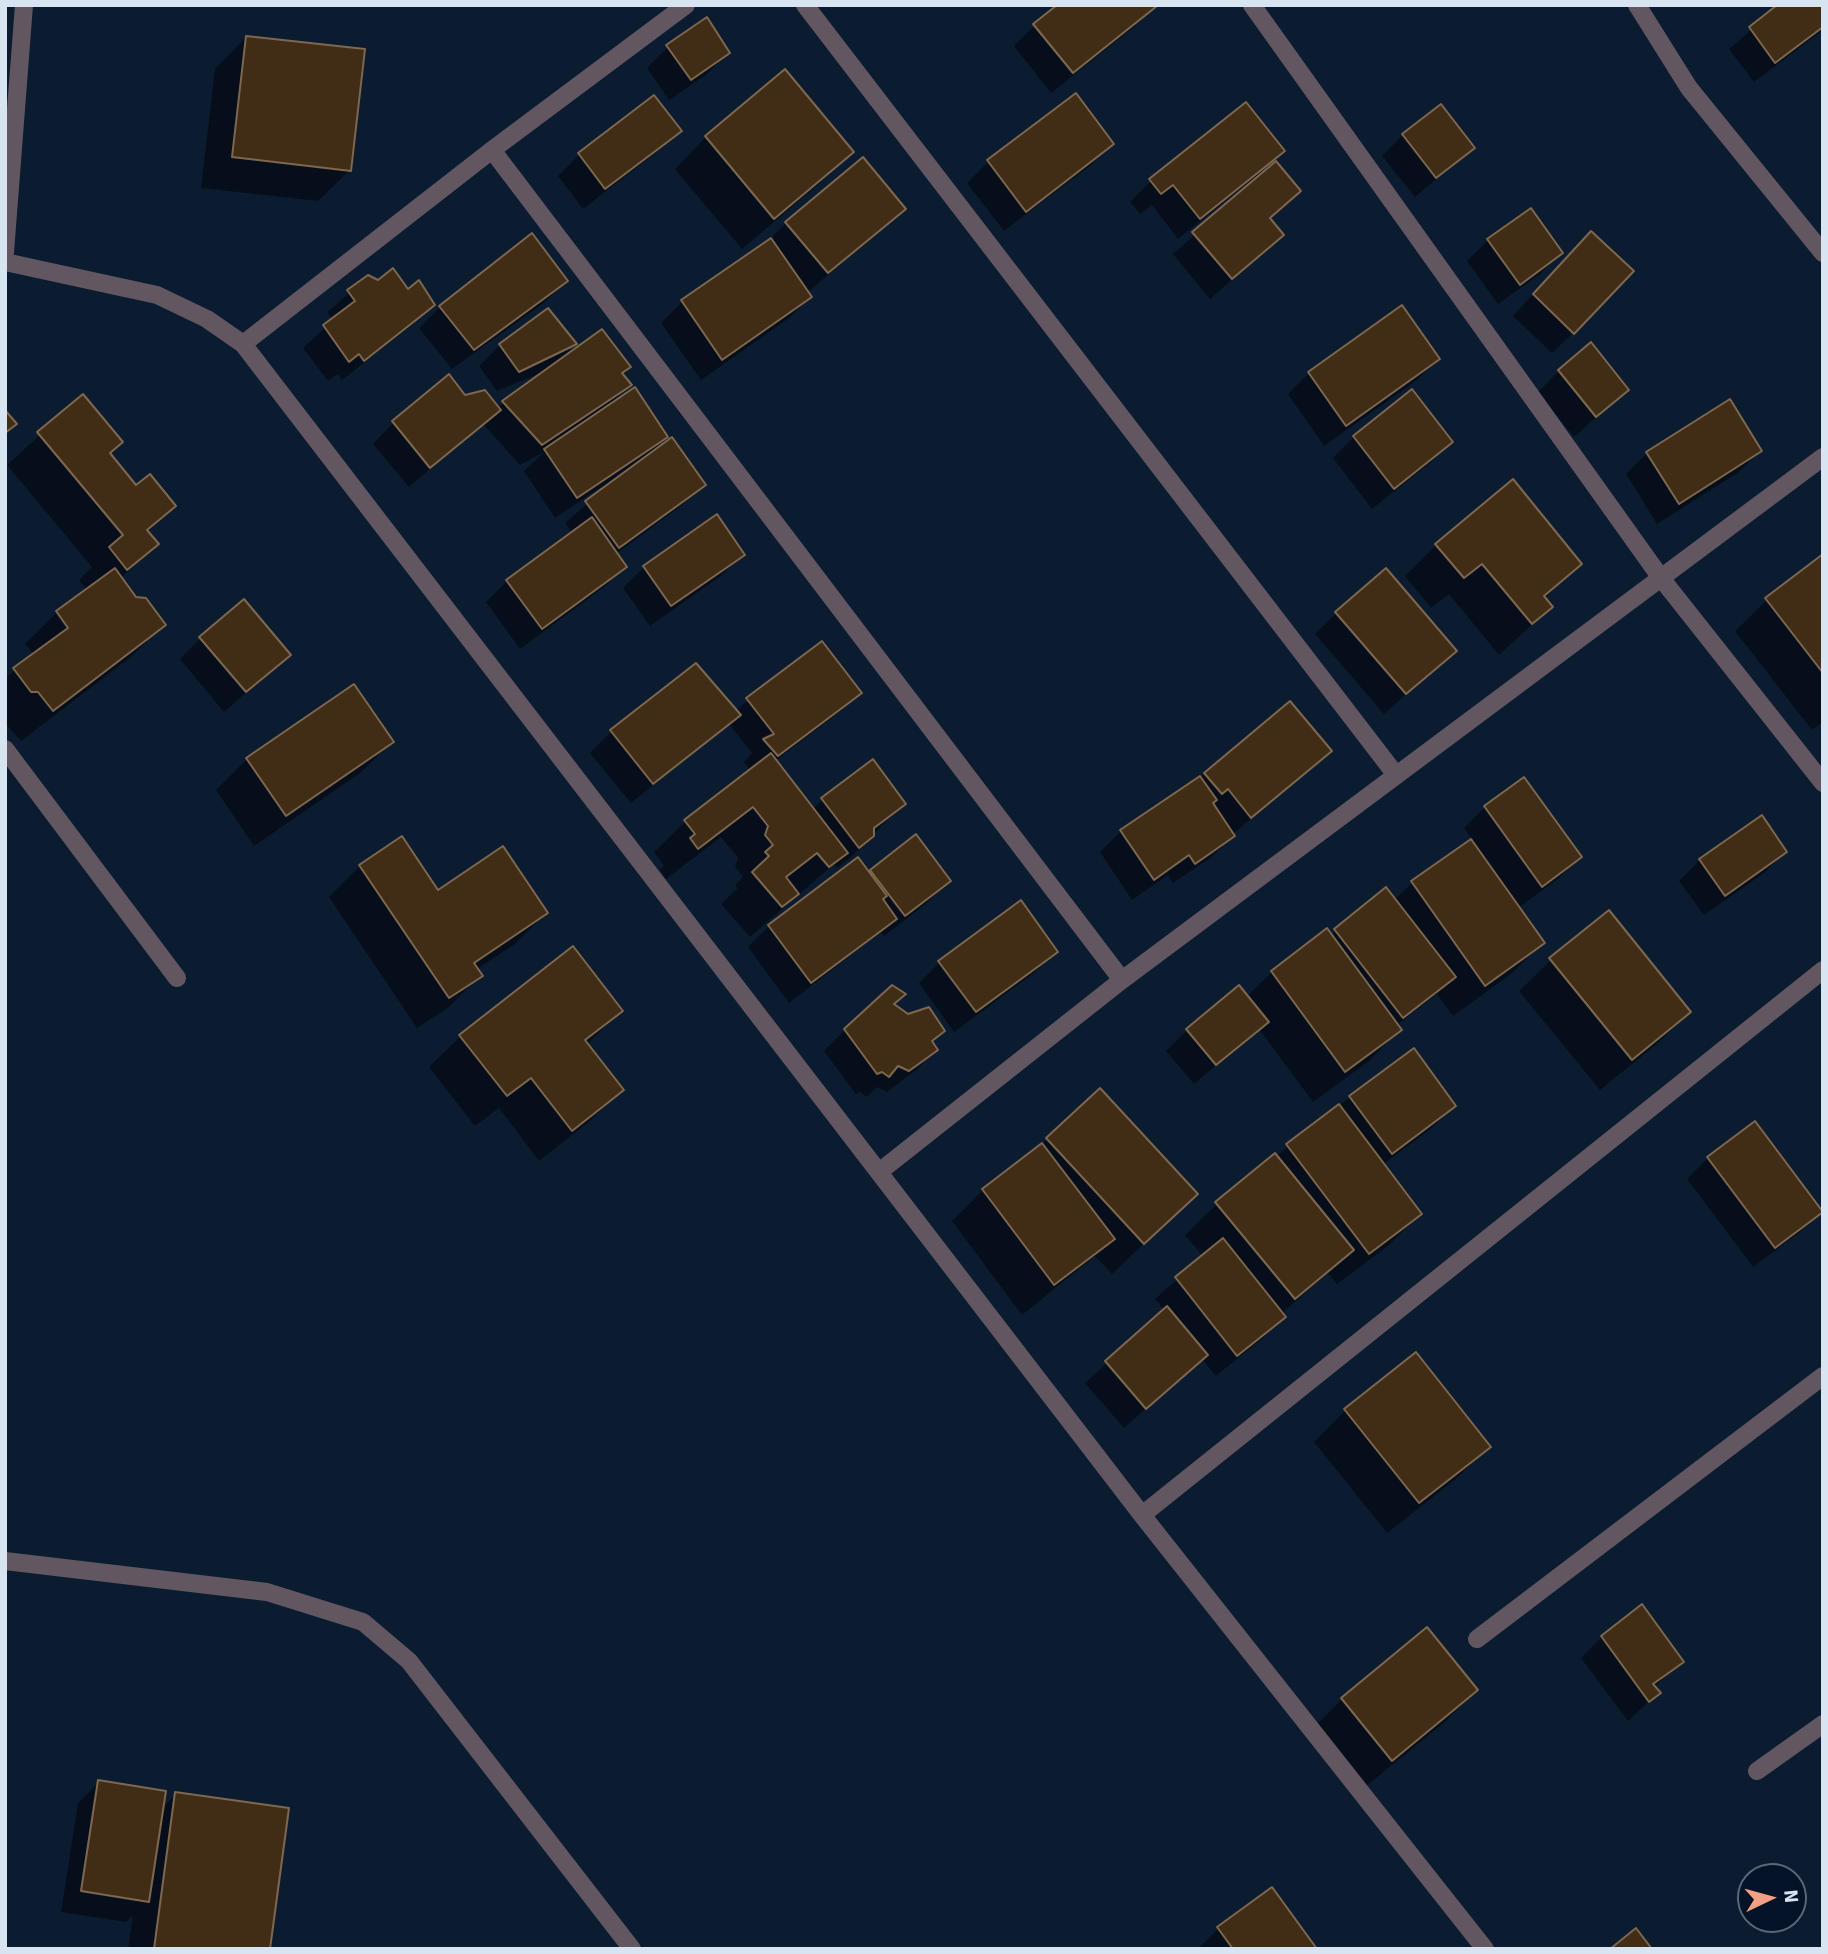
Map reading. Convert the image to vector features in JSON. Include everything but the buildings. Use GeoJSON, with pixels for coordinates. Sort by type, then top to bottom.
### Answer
{"type":"FeatureCollection","features":[{"type":"Feature","properties":{"kind":"street"},"geometry":{"type":"LineString","coordinates":[[5,252],[24,5]]}},
{"type":"Feature","properties":{"kind":"street"},"geometry":{"type":"LineString","coordinates":[[243,344],[492,150],[686,5]]}},
{"type":"Feature","properties":{"kind":"street"},"geometry":{"type":"LineString","coordinates":[[805,5],[1396,775]]}},
{"type":"Feature","properties":{"kind":"street"},"geometry":{"type":"LineString","coordinates":[[1252,5],[1661,578],[1823,783]]}},
{"type":"Feature","properties":{"kind":"street"},"geometry":{"type":"LineString","coordinates":[[1637,5],[1689,88],[1823,253]]}},
{"type":"Feature","properties":{"kind":"street"},"geometry":{"type":"LineString","coordinates":[[492,150],[1122,980]]}},
{"type":"Feature","properties":{"kind":"street"},"geometry":{"type":"LineString","coordinates":[[5,262],[157,295],[207,319],[243,344],[1142,1515],[1485,1949]]}},
{"type":"Feature","properties":{"kind":"street"},"geometry":{"type":"LineString","coordinates":[[879,1172],[1122,980],[1823,457]]}},
{"type":"Feature","properties":{"kind":"street"},"geometry":{"type":"LineString","coordinates":[[5,749],[177,978]]}},
{"type":"Feature","properties":{"kind":"street"},"geometry":{"type":"LineString","coordinates":[[1142,1515],[1823,970]]}},
{"type":"Feature","properties":{"kind":"street"},"geometry":{"type":"LineString","coordinates":[[1477,1639],[1823,1376]]}},
{"type":"Feature","properties":{"kind":"street"},"geometry":{"type":"LineString","coordinates":[[5,1561],[267,1592],[363,1622],[409,1661],[632,1949]]}},
{"type":"Feature","properties":{"kind":"street"},"geometry":{"type":"LineString","coordinates":[[1757,1771],[1823,1724]]}}]}
